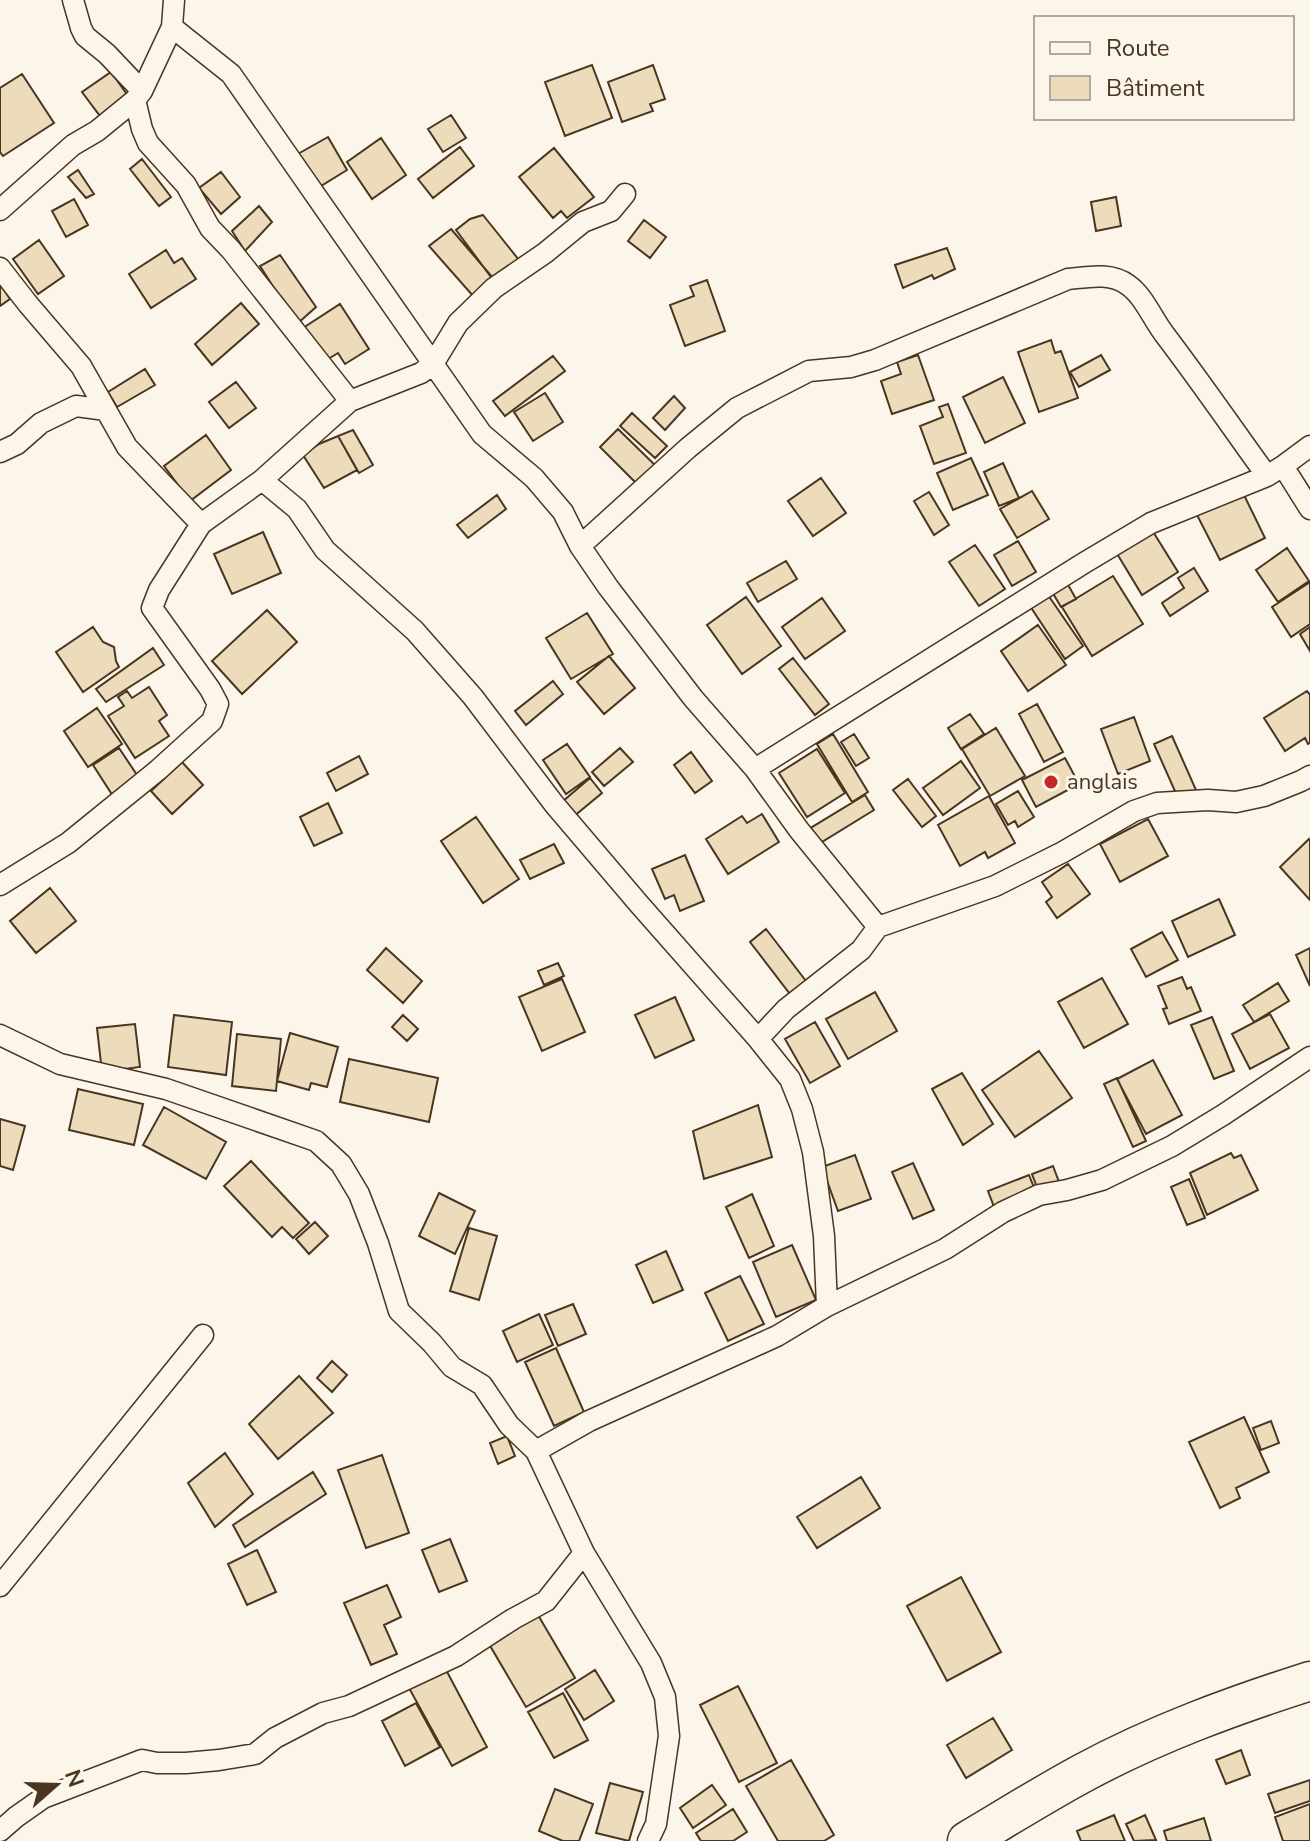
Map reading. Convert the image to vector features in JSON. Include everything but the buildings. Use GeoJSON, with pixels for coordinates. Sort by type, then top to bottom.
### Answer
{"type":"FeatureCollection","features":[{"type":"Feature","properties":{"kind":"highway"},"geometry":{"type":"LineString","coordinates":[[967,1841],[1084,1772],[1162,1735],[1236,1705],[1310,1681]]}},
{"type":"Feature","properties":{"kind":"street"},"geometry":{"type":"LineString","coordinates":[[73,0],[85,36],[107,54],[138,96],[142,129],[148,143],[186,185],[210,228],[231,250],[350,401]]}},
{"type":"Feature","properties":{"kind":"street"},"geometry":{"type":"LineString","coordinates":[[0,210],[73,145],[97,131],[138,96],[172,27],[174,0]]}},
{"type":"Feature","properties":{"kind":"street"},"geometry":{"type":"LineString","coordinates":[[172,27],[231,74],[482,434],[534,478],[563,512],[580,546],[608,587],[684,687],[755,769],[799,830],[878,927]]}},
{"type":"Feature","properties":{"kind":"street"},"geometry":{"type":"LineString","coordinates":[[0,885],[68,843],[158,770],[212,721],[218,704],[152,608],[159,590],[201,524],[262,480],[350,401],[421,373],[433,364],[458,323],[494,288],[583,222],[611,211],[625,194]]}},
{"type":"Feature","properties":{"kind":"street"},"geometry":{"type":"LineString","coordinates":[[0,268],[81,366],[127,447],[201,524]]}},
{"type":"Feature","properties":{"kind":"street"},"geometry":{"type":"LineString","coordinates":[[580,546],[737,408],[782,384],[809,371],[851,367],[875,360],[1068,279],[1100,276],[1128,284],[1139,296],[1185,360],[1310,509]]}},
{"type":"Feature","properties":{"kind":"street"},"geometry":{"type":"LineString","coordinates":[[0,452],[17,444],[41,423],[76,406],[106,410]]}},
{"type":"Feature","properties":{"kind":"street"},"geometry":{"type":"LineString","coordinates":[[755,769],[1151,523],[1275,471],[1310,446]]}},
{"type":"Feature","properties":{"kind":"street"},"geometry":{"type":"LineString","coordinates":[[262,480],[297,509],[325,550],[415,631],[473,697],[564,815],[790,1079],[802,1109],[813,1152],[824,1236],[827,1306]]}},
{"type":"Feature","properties":{"kind":"street"},"geometry":{"type":"LineString","coordinates":[[758,1039],[786,1009],[861,950],[878,927],[995,886],[1123,817],[1157,803],[1236,802],[1264,796],[1310,776]]}},
{"type":"Feature","properties":{"kind":"street"},"geometry":{"type":"LineString","coordinates":[[0,1035],[60,1064],[166,1089],[316,1141],[341,1164],[359,1194],[399,1311],[452,1367],[482,1385],[509,1425],[536,1451],[584,1553],[651,1663],[665,1697],[669,1736],[656,1824],[648,1841]]}},
{"type":"Feature","properties":{"kind":"street"},"geometry":{"type":"LineString","coordinates":[[536,1451],[589,1421],[777,1336],[827,1306],[945,1249],[1015,1206],[1039,1195],[1102,1180],[1172,1146],[1310,1057]]}},
{"type":"Feature","properties":{"kind":"street"},"geometry":{"type":"LineString","coordinates":[[0,1586],[203,1335]]}},
{"type":"Feature","properties":{"kind":"street"},"geometry":{"type":"LineString","coordinates":[[0,1831],[43,1798],[142,1760],[186,1763],[255,1754],[275,1738],[323,1713],[349,1706],[456,1656],[546,1601],[584,1553]]}},
{"type":"Feature","properties":{"kind":"place","name":"anglais"},"geometry":{"type":"Point","coordinates":[1051,782]}}]}
